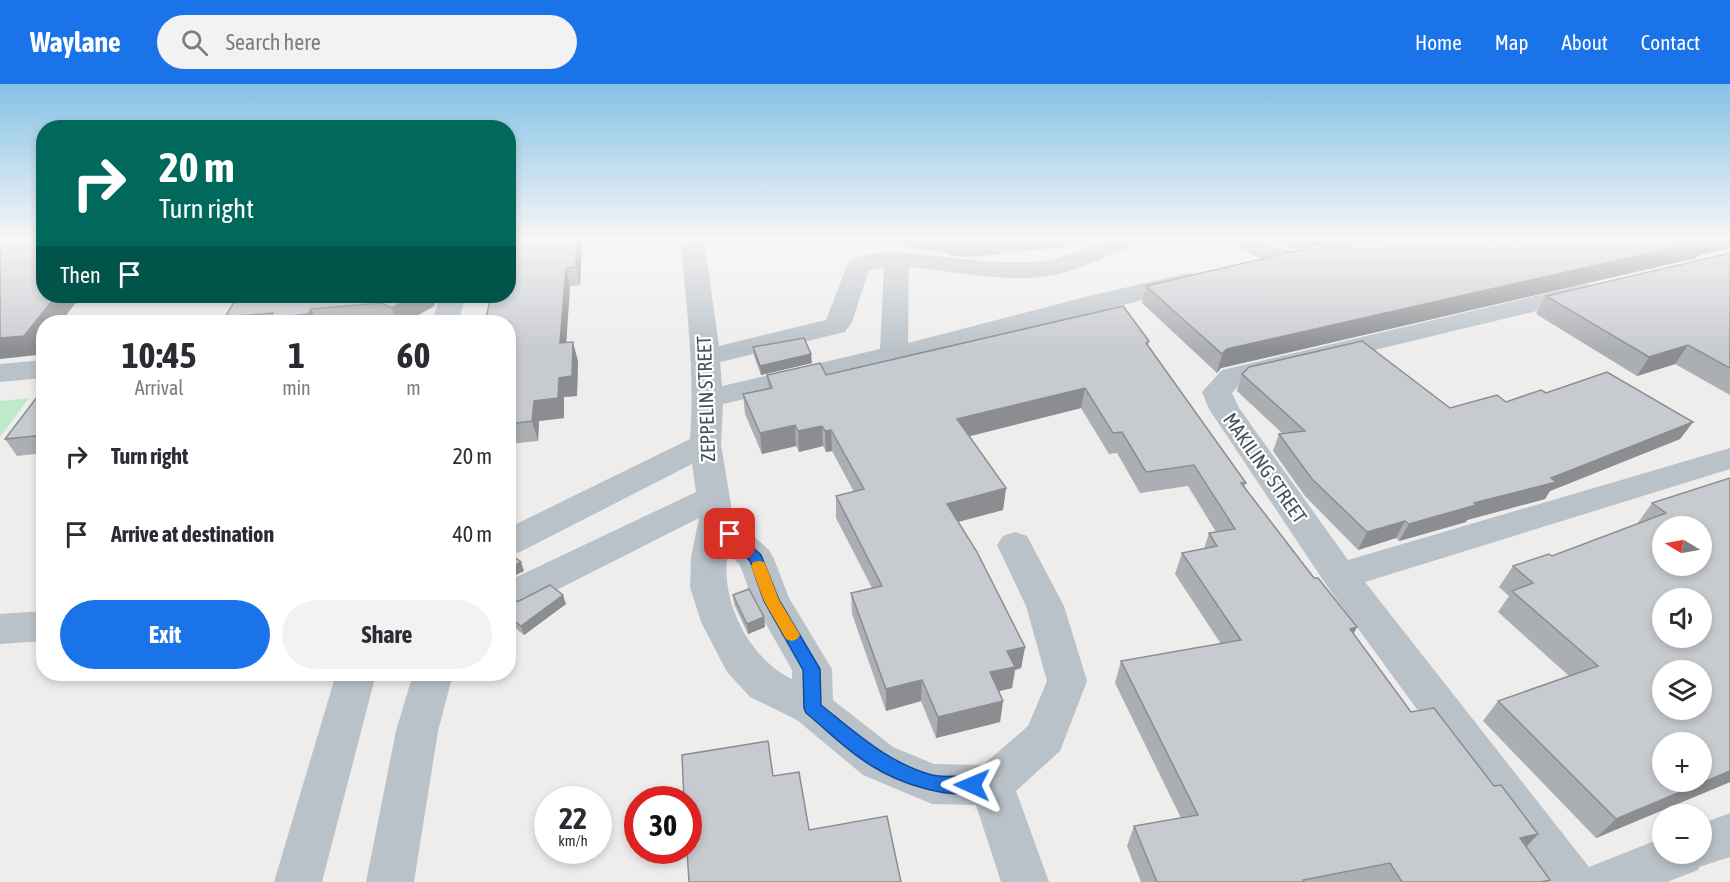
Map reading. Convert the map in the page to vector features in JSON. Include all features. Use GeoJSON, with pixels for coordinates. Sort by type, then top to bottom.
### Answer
{"type":"FeatureCollection","features":[{"type":"Feature","properties":{"kind":"street","name":"ZEPPELIN STREET"},"geometry":{"type":"LineString","coordinates":[[696,277],[706,357],[708,398],[705,444],[715,510]]}},
{"type":"Feature","properties":{"kind":"street"},"geometry":{"type":"LineString","coordinates":[[706,357],[835,326],[854,277]]}},
{"type":"Feature","properties":{"kind":"street"},"geometry":{"type":"LineString","coordinates":[[894,353],[896,277]]}},
{"type":"Feature","properties":{"kind":"street"},"geometry":{"type":"LineString","coordinates":[[708,398],[940,344],[1089,304],[1206,277]]}},
{"type":"Feature","properties":{"kind":"street","name":"MAKILING STREET"},"geometry":{"type":"LineString","coordinates":[[1572,882],[1340,576],[1224,409],[1217,392],[1232,376],[1610,287]]}},
{"type":"Feature","properties":{"kind":"street"},"geometry":{"type":"LineString","coordinates":[[0,373],[36,370]]}},
{"type":"Feature","properties":{"kind":"street"},"geometry":{"type":"LineString","coordinates":[[516,539],[705,444]]}},
{"type":"Feature","properties":{"kind":"street"},"geometry":{"type":"LineString","coordinates":[[1340,576],[1730,458]]}},
{"type":"Feature","properties":{"kind":"street"},"geometry":{"type":"LineString","coordinates":[[516,594],[554,576],[715,510]]}},
{"type":"Feature","properties":{"kind":"street"},"geometry":{"type":"LineString","coordinates":[[715,510],[708,587],[720,622],[741,661],[764,685],[812,708],[878,761],[932,784],[992,785],[1045,738],[1067,681],[1045,606],[1015,545]]}},
{"type":"Feature","properties":{"kind":"street"},"geometry":{"type":"LineString","coordinates":[[715,510],[756,559],[772,601],[812,669],[812,708]]}},
{"type":"Feature","properties":{"kind":"street"},"geometry":{"type":"LineString","coordinates":[[516,546],[554,576]]}},
{"type":"Feature","properties":{"kind":"street"},"geometry":{"type":"LineString","coordinates":[[0,629],[36,627]]}},
{"type":"Feature","properties":{"kind":"street"},"geometry":{"type":"LineString","coordinates":[[298,882],[354,681]]}},
{"type":"Feature","properties":{"kind":"street"},"geometry":{"type":"LineString","coordinates":[[390,882],[417,731],[431,681]]}},
{"type":"Feature","properties":{"kind":"street"},"geometry":{"type":"LineString","coordinates":[[992,785],[1025,882]]}},
{"type":"Feature","properties":{"kind":"street"},"geometry":{"type":"LineString","coordinates":[[1712,842],[1730,835]]}},
{"type":"Feature","properties":{"kind":"street"},"geometry":{"type":"LineString","coordinates":[[1607,882],[1655,864]]}},
{"type":"Feature","properties":{"kind":"green space"},"geometry":{"type":"Polygon","coordinates":[[[29,398],[0,437],[0,401],[29,398]]]}},
{"type":"Feature","properties":{"kind":"building"},"geometry":{"type":"Polygon","coordinates":[[[0,277],[36,277],[36,303],[50,303],[41,315],[36,315],[36,321],[24,336],[0,338],[0,277]]]}},
{"type":"Feature","properties":{"kind":"building"},"geometry":{"type":"Polygon","coordinates":[[[516,277],[565,277],[560,343],[573,342],[572,376],[559,378],[558,398],[534,401],[532,421],[516,423],[516,315],[487,315],[489,303],[516,303],[516,277]]]}},
{"type":"Feature","properties":{"kind":"building"},"geometry":{"type":"Polygon","coordinates":[[[1183,277],[1543,277],[1227,349],[1222,354],[1146,286],[1183,277]]]}},
{"type":"Feature","properties":{"kind":"building"},"geometry":{"type":"Polygon","coordinates":[[[1626,277],[1730,277],[1730,368],[1688,345],[1649,357],[1546,296],[1626,277]]]}},
{"type":"Feature","properties":{"kind":"building"},"geometry":{"type":"Polygon","coordinates":[[[234,303],[381,303],[311,309],[308,314],[298,315],[272,315],[273,313],[226,315],[234,303]]]}},
{"type":"Feature","properties":{"kind":"building"},"geometry":{"type":"Polygon","coordinates":[[[381,303],[401,303],[392,308],[381,303]]]}},
{"type":"Feature","properties":{"kind":"building"},"geometry":{"type":"Polygon","coordinates":[[[1123,306],[1149,341],[1146,343],[1246,483],[1241,483],[1314,578],[1318,578],[1357,627],[1350,629],[1411,712],[1434,708],[1494,786],[1501,785],[1538,834],[1520,838],[1550,880],[1541,882],[1402,882],[1390,863],[1303,880],[1304,882],[1157,882],[1134,826],[1198,815],[1121,661],[1241,640],[1182,553],[1217,546],[1209,533],[1235,529],[1194,465],[1146,472],[1122,432],[1113,433],[1085,388],[957,419],[1006,488],[947,504],[977,552],[1025,647],[1007,651],[1015,667],[990,672],[1003,701],[938,717],[922,680],[886,689],[851,593],[882,586],[836,496],[864,489],[831,430],[825,431],[822,426],[798,431],[795,425],[760,433],[743,394],[772,388],[767,375],[820,363],[826,375],[1123,306]]]}},
{"type":"Feature","properties":{"kind":"building"},"geometry":{"type":"Polygon","coordinates":[[[804,338],[811,354],[760,366],[753,347],[804,338]]]}},
{"type":"Feature","properties":{"kind":"building"},"geometry":{"type":"Polygon","coordinates":[[[1362,341],[1450,408],[1497,395],[1506,402],[1541,390],[1546,393],[1607,372],[1693,422],[1551,478],[1556,482],[1474,503],[1476,505],[1409,524],[1405,521],[1367,532],[1312,479],[1279,434],[1305,431],[1242,374],[1249,367],[1362,341]]]}},
{"type":"Feature","properties":{"kind":"building"},"geometry":{"type":"Polygon","coordinates":[[[36,398],[36,436],[5,439],[36,398]]]}},
{"type":"Feature","properties":{"kind":"building"},"geometry":{"type":"Polygon","coordinates":[[[1730,478],[1730,771],[1712,779],[1712,732],[1652,732],[1652,792],[1680,792],[1616,819],[1498,701],[1598,666],[1512,591],[1533,583],[1513,566],[1549,554],[1552,556],[1652,518],[1652,576],[1712,576],[1712,516],[1658,516],[1666,513],[1652,503],[1730,478]]]}},
{"type":"Feature","properties":{"kind":"building"},"geometry":{"type":"Polygon","coordinates":[[[550,585],[563,595],[521,626],[516,622],[516,602],[550,585]]]}},
{"type":"Feature","properties":{"kind":"building"},"geometry":{"type":"Polygon","coordinates":[[[749,589],[764,617],[747,624],[733,595],[749,589]]]}},
{"type":"Feature","properties":{"kind":"building"},"geometry":{"type":"Polygon","coordinates":[[[768,741],[773,776],[799,772],[809,830],[887,816],[901,882],[689,882],[688,864],[702,864],[702,786],[683,786],[682,755],[768,741]]]}},
{"type":"Feature","properties":{"kind":"slow traffic"},"geometry":{"type":"LineString","coordinates":[[759,566],[772,601],[792,635]]}},
{"type":"Feature","properties":{"kind":"route"},"geometry":{"type":"LineString","coordinates":[[730,534],[756,559],[772,601],[812,669],[812,708],[878,761],[932,784],[972,785]]}}]}
